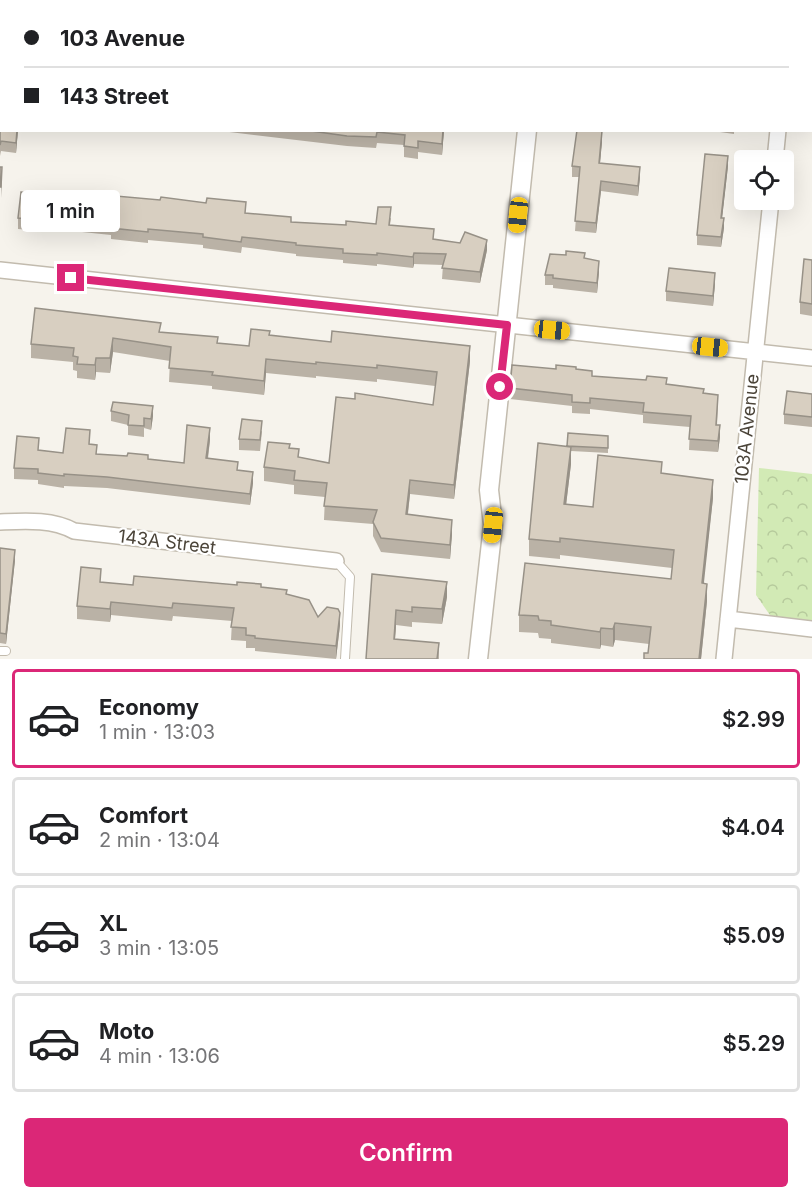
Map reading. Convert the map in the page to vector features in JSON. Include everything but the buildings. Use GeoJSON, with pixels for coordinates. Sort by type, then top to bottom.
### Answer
{"type":"FeatureCollection","features":[{"type":"Feature","properties":{"kind":"street"},"geometry":{"type":"LineString","coordinates":[[478,659],[493,525],[489,490],[527,132]]}},
{"type":"Feature","properties":{"kind":"street"},"geometry":{"type":"LineString","coordinates":[[776,150],[778,132]]}},
{"type":"Feature","properties":{"kind":"street","name":"103A Avenue"},"geometry":{"type":"LineString","coordinates":[[724,659],[770,210]]}},
{"type":"Feature","properties":{"kind":"street"},"geometry":{"type":"LineString","coordinates":[[0,270],[812,358]]}},
{"type":"Feature","properties":{"kind":"street","name":"143A Street"},"geometry":{"type":"LineString","coordinates":[[0,522],[29,521],[62,524],[74,531],[336,561]]}},
{"type":"Feature","properties":{"kind":"street"},"geometry":{"type":"LineString","coordinates":[[728,619],[812,629]]}},
{"type":"Feature","properties":{"kind":"lane"},"geometry":{"type":"LineString","coordinates":[[336,561],[350,577],[345,659]]}},
{"type":"Feature","properties":{"kind":"green space"},"geometry":{"type":"Polygon","coordinates":[[[759,468],[812,474],[812,621],[772,618],[756,595],[759,468]]]}},
{"type":"Feature","properties":{"kind":"route"},"geometry":{"type":"LineString","coordinates":[[71,278],[507,325],[500,387]]}}]}
